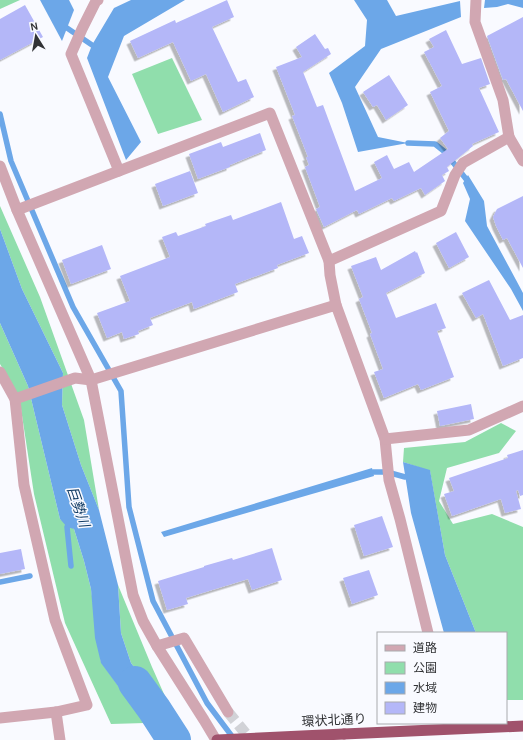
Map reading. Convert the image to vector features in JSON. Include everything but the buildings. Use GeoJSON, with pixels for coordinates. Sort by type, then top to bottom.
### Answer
{"type":"FeatureCollection","features":[{"type":"Feature","properties":{"kind":"highway","name":"環状北通り"},"geometry":{"type":"LineString","coordinates":[[216,740],[344,734],[436,726],[523,726]]}},
{"type":"Feature","properties":{"kind":"street"},"geometry":{"type":"LineString","coordinates":[[98,0],[96,1],[71,54],[119,171]]}},
{"type":"Feature","properties":{"kind":"street"},"geometry":{"type":"LineString","coordinates":[[476,0],[475,22],[503,100],[509,137],[523,161]]}},
{"type":"Feature","properties":{"kind":"street"},"geometry":{"type":"LineString","coordinates":[[17,210],[270,113],[329,261],[330,275],[336,305],[385,439],[389,480],[428,632]]}},
{"type":"Feature","properties":{"kind":"street"},"geometry":{"type":"LineString","coordinates":[[329,261],[441,211],[455,175],[463,163],[509,137]]}},
{"type":"Feature","properties":{"kind":"street"},"geometry":{"type":"LineString","coordinates":[[0,166],[17,210],[96,378],[133,595],[142,621],[216,740]]}},
{"type":"Feature","properties":{"kind":"street"},"geometry":{"type":"LineString","coordinates":[[15,399],[75,378],[96,378],[336,305]]}},
{"type":"Feature","properties":{"kind":"street"},"geometry":{"type":"LineString","coordinates":[[0,372],[15,399],[24,485],[55,620],[87,705],[56,712],[0,718]]}},
{"type":"Feature","properties":{"kind":"street"},"geometry":{"type":"LineString","coordinates":[[385,439],[469,430],[523,406]]}},
{"type":"Feature","properties":{"kind":"street"},"geometry":{"type":"LineString","coordinates":[[157,646],[184,638],[228,712]]}},
{"type":"Feature","properties":{"kind":"street"},"geometry":{"type":"LineString","coordinates":[[56,712],[60,740]]}},
{"type":"Feature","properties":{"kind":"green space"},"geometry":{"type":"Polygon","coordinates":[[[0,0],[20,0],[0,9],[0,0]]]}},
{"type":"Feature","properties":{"kind":"green space"},"geometry":{"type":"Polygon","coordinates":[[[172,58],[202,120],[158,134],[132,74],[172,58]]]}},
{"type":"Feature","properties":{"kind":"green space"},"geometry":{"type":"Polygon","coordinates":[[[0,206],[40,297],[84,420],[99,510],[81,465],[62,405],[63,373],[22,289],[0,229],[0,206]]]}},
{"type":"Feature","properties":{"kind":"green space"},"geometry":{"type":"Polygon","coordinates":[[[0,323],[28,386],[60,519],[74,529],[84,561],[91,589],[101,662],[145,723],[111,724],[65,623],[34,494],[19,396],[0,364],[0,323]]]}},
{"type":"Feature","properties":{"kind":"green space"},"geometry":{"type":"Polygon","coordinates":[[[501,423],[516,431],[499,453],[447,468],[439,501],[453,524],[492,514],[523,527],[523,700],[507,700],[507,632],[476,632],[445,555],[430,471],[403,462],[404,448],[465,442],[501,423]]]}},
{"type":"Feature","properties":{"kind":"green space"},"geometry":{"type":"Polygon","coordinates":[[[118,585],[176,721],[131,663],[121,633],[118,585]]]}},
{"type":"Feature","properties":{"kind":"water"},"geometry":{"type":"Polygon","coordinates":[[[40,0],[69,0],[74,10],[62,41],[40,0]]]}},
{"type":"Feature","properties":{"kind":"water"},"geometry":{"type":"Polygon","coordinates":[[[131,0],[185,0],[124,36],[108,77],[141,142],[126,160],[87,58],[92,45],[114,8],[131,0]]]}},
{"type":"Feature","properties":{"kind":"water"},"geometry":{"type":"Polygon","coordinates":[[[354,0],[387,0],[396,16],[460,1],[461,17],[381,49],[355,87],[378,137],[408,143],[358,152],[342,103],[329,73],[365,46],[367,20],[354,0]]]}},
{"type":"Feature","properties":{"kind":"water"},"geometry":{"type":"Polygon","coordinates":[[[485,0],[523,0],[523,8],[508,4],[484,8],[485,0]]]}},
{"type":"Feature","properties":{"kind":"water"},"geometry":{"type":"Polygon","coordinates":[[[468,175],[484,201],[487,226],[523,293],[523,311],[511,289],[465,221],[470,199],[463,183],[468,175]]]}},
{"type":"Feature","properties":{"kind":"water"},"geometry":{"type":"Polygon","coordinates":[[[0,229],[22,289],[63,373],[62,405],[81,465],[99,510],[118,585],[121,633],[131,663],[176,721],[145,723],[101,663],[95,638],[91,589],[84,561],[74,529],[67,527],[60,519],[28,386],[0,323],[0,229]]]}},
{"type":"Feature","properties":{"kind":"water"},"geometry":{"type":"Polygon","coordinates":[[[403,462],[430,470],[445,555],[476,632],[444,632],[411,513],[403,462]]]}},
{"type":"Feature","properties":{"kind":"water"},"geometry":{"type":"Polygon","coordinates":[[[372,468],[374,476],[164,537],[161,532],[372,468]]]}},
{"type":"Feature","properties":{"kind":"pier"},"geometry":{"type":"Polygon","coordinates":[[[178,721],[177,723],[145,725],[142,723],[178,721]]]}},
{"type":"Feature","properties":{"kind":"waterway"},"geometry":{"type":"LineString","coordinates":[[67,28],[92,45]]}},
{"type":"Feature","properties":{"kind":"waterway"},"geometry":{"type":"LineString","coordinates":[[0,114],[11,161],[73,307],[121,391],[129,507],[153,601],[207,703],[234,739]]}},
{"type":"Feature","properties":{"kind":"waterway"},"geometry":{"type":"LineString","coordinates":[[408,143],[435,144],[445,152],[466,179]]}},
{"type":"Feature","properties":{"kind":"waterway"},"geometry":{"type":"LineString","coordinates":[[373,472],[387,472],[405,477]]}},
{"type":"Feature","properties":{"kind":"waterway"},"geometry":{"type":"LineString","coordinates":[[70,521],[67,527],[71,566]]}},
{"type":"Feature","properties":{"kind":"waterway"},"geometry":{"type":"LineString","coordinates":[[0,582],[30,576]]}},
{"type":"Feature","properties":{"kind":"waterway","name":"巨勢川"},"geometry":{"type":"LineString","coordinates":[[135,683],[174,740]]}},
{"type":"Feature","properties":{"kind":"tunnel"},"geometry":{"type":"LineString","coordinates":[[228,712],[251,740]]}}]}
